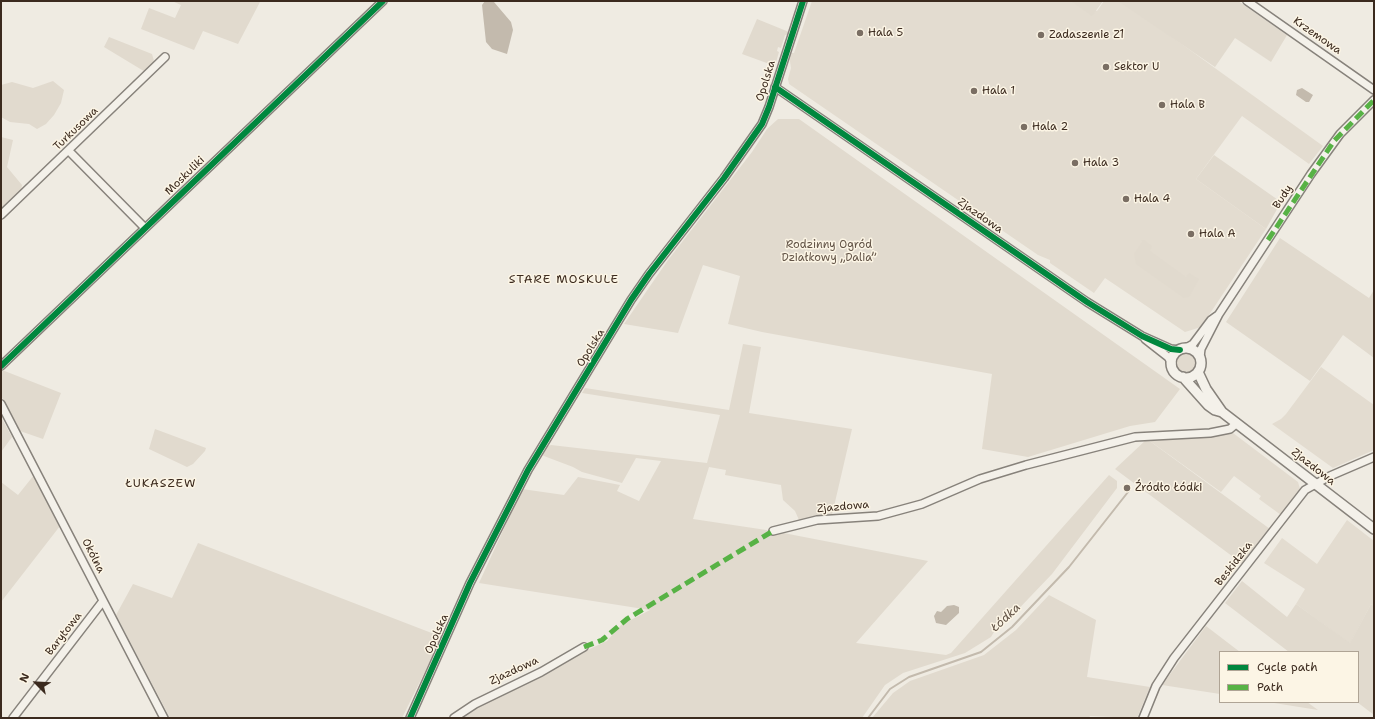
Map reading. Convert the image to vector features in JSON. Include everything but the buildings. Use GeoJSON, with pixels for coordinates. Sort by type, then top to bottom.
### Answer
{"type":"FeatureCollection","features":[{"type":"Feature","properties":{"kind":"street","name":"Moskuliki"},"geometry":{"type":"LineString","coordinates":[[1,366],[383,1]]}},
{"type":"Feature","properties":{"kind":"street","name":"Opolska"},"geometry":{"type":"LineString","coordinates":[[410,718],[470,583],[528,470],[631,300],[649,274],[724,178],[762,124],[803,1]]}},
{"type":"Feature","properties":{"kind":"street","name":"Krzemowa"},"geometry":{"type":"LineString","coordinates":[[1247,1],[1374,90]]}},
{"type":"Feature","properties":{"kind":"street","name":"Turkusowa"},"geometry":{"type":"LineString","coordinates":[[1,215],[165,58]]}},
{"type":"Feature","properties":{"kind":"street","name":"Zjazdowa"},"geometry":{"type":"LineString","coordinates":[[775,87],[1078,296],[1142,336],[1168,357],[1172,363]]}},
{"type":"Feature","properties":{"kind":"street","name":"Budy"},"geometry":{"type":"LineString","coordinates":[[1200,357],[1201,349],[1219,314],[1327,150],[1344,129],[1374,100]]}},
{"type":"Feature","properties":{"kind":"street"},"geometry":{"type":"LineString","coordinates":[[69,151],[145,228]]}},
{"type":"Feature","properties":{"kind":"street","name":"Budy"},"geometry":{"type":"LineString","coordinates":[[1183,349],[1193,344],[1211,320],[1219,314]]}},
{"type":"Feature","properties":{"kind":"street","name":"Zjazdowa"},"geometry":{"type":"LineString","coordinates":[[1142,336],[1171,349],[1183,349]]}},
{"type":"Feature","properties":{"kind":"street"},"geometry":{"type":"LineString","coordinates":[[1183,349],[1193,350],[1200,357],[1201,363],[1198,372],[1189,378],[1183,377],[1175,372],[1172,363],[1175,354],[1183,349]]}},
{"type":"Feature","properties":{"kind":"street","name":"Zjazdowa"},"geometry":{"type":"LineString","coordinates":[[1198,372],[1202,383],[1222,412],[1374,529]]}},
{"type":"Feature","properties":{"kind":"street","name":"Zjazdowa"},"geometry":{"type":"LineString","coordinates":[[1183,377],[1208,405],[1215,410],[1222,412]]}},
{"type":"Feature","properties":{"kind":"street","name":"Okólna"},"geometry":{"type":"LineString","coordinates":[[1,404],[164,718]]}},
{"type":"Feature","properties":{"kind":"street","name":"Zjazdowa"},"geometry":{"type":"LineString","coordinates":[[773,531],[817,520],[878,516],[922,504],[980,479],[1026,465],[1135,437],[1210,433],[1230,430],[1237,423]]}},
{"type":"Feature","properties":{"kind":"street","name":"Beskidzka"},"geometry":{"type":"LineString","coordinates":[[1143,718],[1156,686],[1174,658],[1296,500],[1307,488],[1374,457]]}},
{"type":"Feature","properties":{"kind":"street","name":"Barytowa"},"geometry":{"type":"LineString","coordinates":[[13,718],[104,601]]}},
{"type":"Feature","properties":{"kind":"street","name":"Zjazdowa"},"geometry":{"type":"LineString","coordinates":[[454,718],[475,704],[541,672],[584,647]]}},
{"type":"Feature","properties":{"kind":"shaded area"},"geometry":{"type":"Polygon","coordinates":[[[485,1],[494,2],[511,22],[513,30],[507,54],[492,49],[486,42],[482,5],[485,1]]]}},
{"type":"Feature","properties":{"kind":"shaded area"},"geometry":{"type":"Polygon","coordinates":[[[812,1],[1082,1],[1097,11],[1104,1],[1122,1],[1323,146],[1309,164],[1242,116],[1196,179],[1266,229],[1201,327],[1185,332],[1105,278],[1094,293],[1050,263],[1050,260],[1038,255],[789,84],[788,79],[791,68],[789,53],[794,53],[812,1]]]}},
{"type":"Feature","properties":{"kind":"shaded area"},"geometry":{"type":"Polygon","coordinates":[[[1302,88],[1313,95],[1309,102],[1306,102],[1296,95],[1297,90],[1302,88]]]}},
{"type":"Feature","properties":{"kind":"shaded area"},"geometry":{"type":"Polygon","coordinates":[[[1321,367],[1374,405],[1374,450],[1333,468],[1272,424],[1286,414],[1321,367]]]}},
{"type":"Feature","properties":{"kind":"shaded area"},"geometry":{"type":"Polygon","coordinates":[[[1233,433],[1298,482],[1300,489],[1281,515],[1259,499],[1261,496],[1234,476],[1221,492],[1147,439],[1233,433]]]}},
{"type":"Feature","properties":{"kind":"shaded area"},"geometry":{"type":"Polygon","coordinates":[[[1347,520],[1374,541],[1374,606],[1371,604],[1350,644],[1296,604],[1305,589],[1264,563],[1282,538],[1317,564],[1347,520]]]}},
{"type":"Feature","properties":{"kind":"shaded area"},"geometry":{"type":"Polygon","coordinates":[[[954,605],[959,607],[959,613],[946,625],[936,623],[934,616],[937,611],[941,612],[947,606],[954,605]]]}},
{"type":"Feature","properties":{"kind":"green space"},"geometry":{"type":"Polygon","coordinates":[[[172,1],[260,2],[238,44],[203,31],[194,50],[141,29],[149,8],[175,18],[181,5],[172,1]]]}},
{"type":"Feature","properties":{"kind":"green space"},"geometry":{"type":"Polygon","coordinates":[[[1071,1],[1103,1],[1092,16],[1071,1]]]}},
{"type":"Feature","properties":{"kind":"green space"},"geometry":{"type":"Polygon","coordinates":[[[1118,1],[1238,1],[1287,35],[1271,62],[1235,38],[1215,67],[1118,1]]]}},
{"type":"Feature","properties":{"kind":"green space"},"geometry":{"type":"Polygon","coordinates":[[[757,19],[789,32],[788,35],[785,35],[781,48],[778,47],[777,51],[779,52],[775,66],[742,54],[757,19]]]}},
{"type":"Feature","properties":{"kind":"green space"},"geometry":{"type":"Polygon","coordinates":[[[109,37],[152,54],[154,61],[147,73],[104,47],[109,37]]]}},
{"type":"Feature","properties":{"kind":"green space"},"geometry":{"type":"Polygon","coordinates":[[[53,81],[64,90],[61,103],[54,115],[46,124],[37,129],[29,124],[10,122],[1,117],[1,85],[12,82],[33,88],[53,81]]]}},
{"type":"Feature","properties":{"kind":"green space","name":"Rodzinny Ogród Działkowy „Dalia”"},"geometry":{"type":"Polygon","coordinates":[[[778,119],[799,119],[1180,389],[1155,422],[1130,426],[1028,457],[982,449],[992,374],[762,332],[728,324],[740,276],[703,265],[678,333],[624,324],[668,260],[752,152],[767,129],[778,119]]]}},
{"type":"Feature","properties":{"kind":"green space"},"geometry":{"type":"Polygon","coordinates":[[[1,137],[13,140],[7,167],[22,185],[21,190],[1,209],[1,137]]]}},
{"type":"Feature","properties":{"kind":"green space"},"geometry":{"type":"Polygon","coordinates":[[[1214,155],[1281,202],[1266,229],[1196,179],[1214,155]]]}},
{"type":"Feature","properties":{"kind":"green space"},"geometry":{"type":"Polygon","coordinates":[[[1280,238],[1369,298],[1374,290],[1374,358],[1343,335],[1310,381],[1226,322],[1280,238]]]}},
{"type":"Feature","properties":{"kind":"green space"},"geometry":{"type":"Polygon","coordinates":[[[1141,240],[1144,240],[1152,246],[1150,251],[1186,277],[1189,273],[1199,279],[1189,297],[1184,298],[1136,264],[1134,254],[1142,242],[1141,240]]]}},
{"type":"Feature","properties":{"kind":"green space"},"geometry":{"type":"Polygon","coordinates":[[[743,344],[761,347],[749,413],[852,429],[832,515],[799,520],[795,511],[783,500],[781,485],[725,475],[726,470],[709,467],[693,519],[773,531],[928,561],[856,643],[946,655],[951,653],[1109,475],[1117,481],[1117,488],[1052,574],[1008,620],[997,627],[991,637],[965,653],[903,673],[885,685],[862,718],[460,718],[492,698],[546,674],[583,652],[607,641],[621,625],[650,610],[479,583],[522,489],[564,495],[578,477],[620,485],[617,491],[639,501],[661,461],[636,458],[622,483],[582,472],[544,456],[541,454],[545,447],[551,445],[707,463],[720,415],[582,393],[585,388],[729,410],[743,344]]]}},
{"type":"Feature","properties":{"kind":"green space"},"geometry":{"type":"Polygon","coordinates":[[[1186,353],[1193,356],[1196,363],[1193,370],[1186,373],[1179,370],[1176,363],[1179,356],[1186,353]]]}},
{"type":"Feature","properties":{"kind":"green space"},"geometry":{"type":"Polygon","coordinates":[[[2,370],[61,393],[43,439],[20,431],[1,396],[2,370]]]}},
{"type":"Feature","properties":{"kind":"green space"},"geometry":{"type":"Polygon","coordinates":[[[1,417],[12,437],[1,452],[1,417]]]}},
{"type":"Feature","properties":{"kind":"green space"},"geometry":{"type":"Polygon","coordinates":[[[155,429],[206,448],[205,451],[193,464],[187,467],[149,449],[155,429]]]}},
{"type":"Feature","properties":{"kind":"green space"},"geometry":{"type":"Polygon","coordinates":[[[1147,439],[1270,529],[1244,565],[1115,469],[1147,439]]]}},
{"type":"Feature","properties":{"kind":"green space"},"geometry":{"type":"Polygon","coordinates":[[[34,475],[60,526],[1,602],[1,482],[18,495],[34,475]]]}},
{"type":"Feature","properties":{"kind":"green space"},"geometry":{"type":"Polygon","coordinates":[[[198,543],[442,637],[402,718],[170,718],[116,615],[133,584],[172,598],[198,543]]]}},
{"type":"Feature","properties":{"kind":"green space"},"geometry":{"type":"Polygon","coordinates":[[[1242,581],[1287,617],[1296,604],[1350,643],[1371,604],[1374,606],[1374,715],[1358,703],[1359,651],[1288,651],[1225,603],[1242,581]]]}},
{"type":"Feature","properties":{"kind":"green space"},"geometry":{"type":"Polygon","coordinates":[[[1049,595],[1096,620],[1087,677],[1150,687],[1137,718],[1090,716],[1089,718],[872,718],[893,693],[910,681],[984,655],[1016,630],[1049,595]]]}},
{"type":"Feature","properties":{"kind":"green space"},"geometry":{"type":"Polygon","coordinates":[[[1206,626],[1239,651],[1219,651],[1219,694],[1162,685],[1206,626]]]}},
{"type":"Feature","properties":{"kind":"green space"},"geometry":{"type":"Polygon","coordinates":[[[1274,703],[1308,703],[1318,710],[1274,703]]]}},
{"type":"Feature","properties":{"kind":"waterway","name":"Łódka"},"geometry":{"type":"LineString","coordinates":[[868,718],[890,689],[909,677],[981,652],[1012,627],[1069,567],[1128,492]]}},
{"type":"Feature","properties":{"kind":"marked path"},"geometry":{"type":"LineString","coordinates":[[1268,240],[1334,141],[1374,100]]}},
{"type":"Feature","properties":{"kind":"marked path"},"geometry":{"type":"LineString","coordinates":[[584,647],[602,640],[627,619],[773,531]]}},
{"type":"Feature","properties":{"kind":"cycle path"},"geometry":{"type":"LineString","coordinates":[[1,366],[383,1]]}},
{"type":"Feature","properties":{"kind":"cycle path"},"geometry":{"type":"LineString","coordinates":[[410,718],[470,583],[528,470],[631,300],[649,274],[724,178],[762,124],[769,107],[803,1]]}},
{"type":"Feature","properties":{"kind":"cycle path"},"geometry":{"type":"LineString","coordinates":[[775,87],[1087,302],[1142,336],[1171,349],[1180,350]]}},
{"type":"Feature","properties":{"kind":"place","name":"Hala 5"},"geometry":{"type":"Point","coordinates":[860,33]}},
{"type":"Feature","properties":{"kind":"place","name":"Zadaszenie Z1"},"geometry":{"type":"Point","coordinates":[1041,35]}},
{"type":"Feature","properties":{"kind":"place","name":"Sektor U"},"geometry":{"type":"Point","coordinates":[1106,67]}},
{"type":"Feature","properties":{"kind":"place","name":"Hala 1"},"geometry":{"type":"Point","coordinates":[974,91]}},
{"type":"Feature","properties":{"kind":"place","name":"Hala B"},"geometry":{"type":"Point","coordinates":[1162,105]}},
{"type":"Feature","properties":{"kind":"place","name":"Hala 2"},"geometry":{"type":"Point","coordinates":[1024,127]}},
{"type":"Feature","properties":{"kind":"place","name":"Hala 3"},"geometry":{"type":"Point","coordinates":[1075,163]}},
{"type":"Feature","properties":{"kind":"place","name":"Hala 4"},"geometry":{"type":"Point","coordinates":[1126,199]}},
{"type":"Feature","properties":{"kind":"place","name":"Hala A"},"geometry":{"type":"Point","coordinates":[1191,234]}},
{"type":"Feature","properties":{"kind":"place","name":"Źródło Łódki"},"geometry":{"type":"Point","coordinates":[1127,488]}},
{"type":"Feature","properties":{"kind":"district","name":"STARE MOSKULE"},"geometry":{"type":"Point","coordinates":[564,280]}},
{"type":"Feature","properties":{"kind":"district","name":"ŁUKASZEW"},"geometry":{"type":"Point","coordinates":[161,484]}}]}
